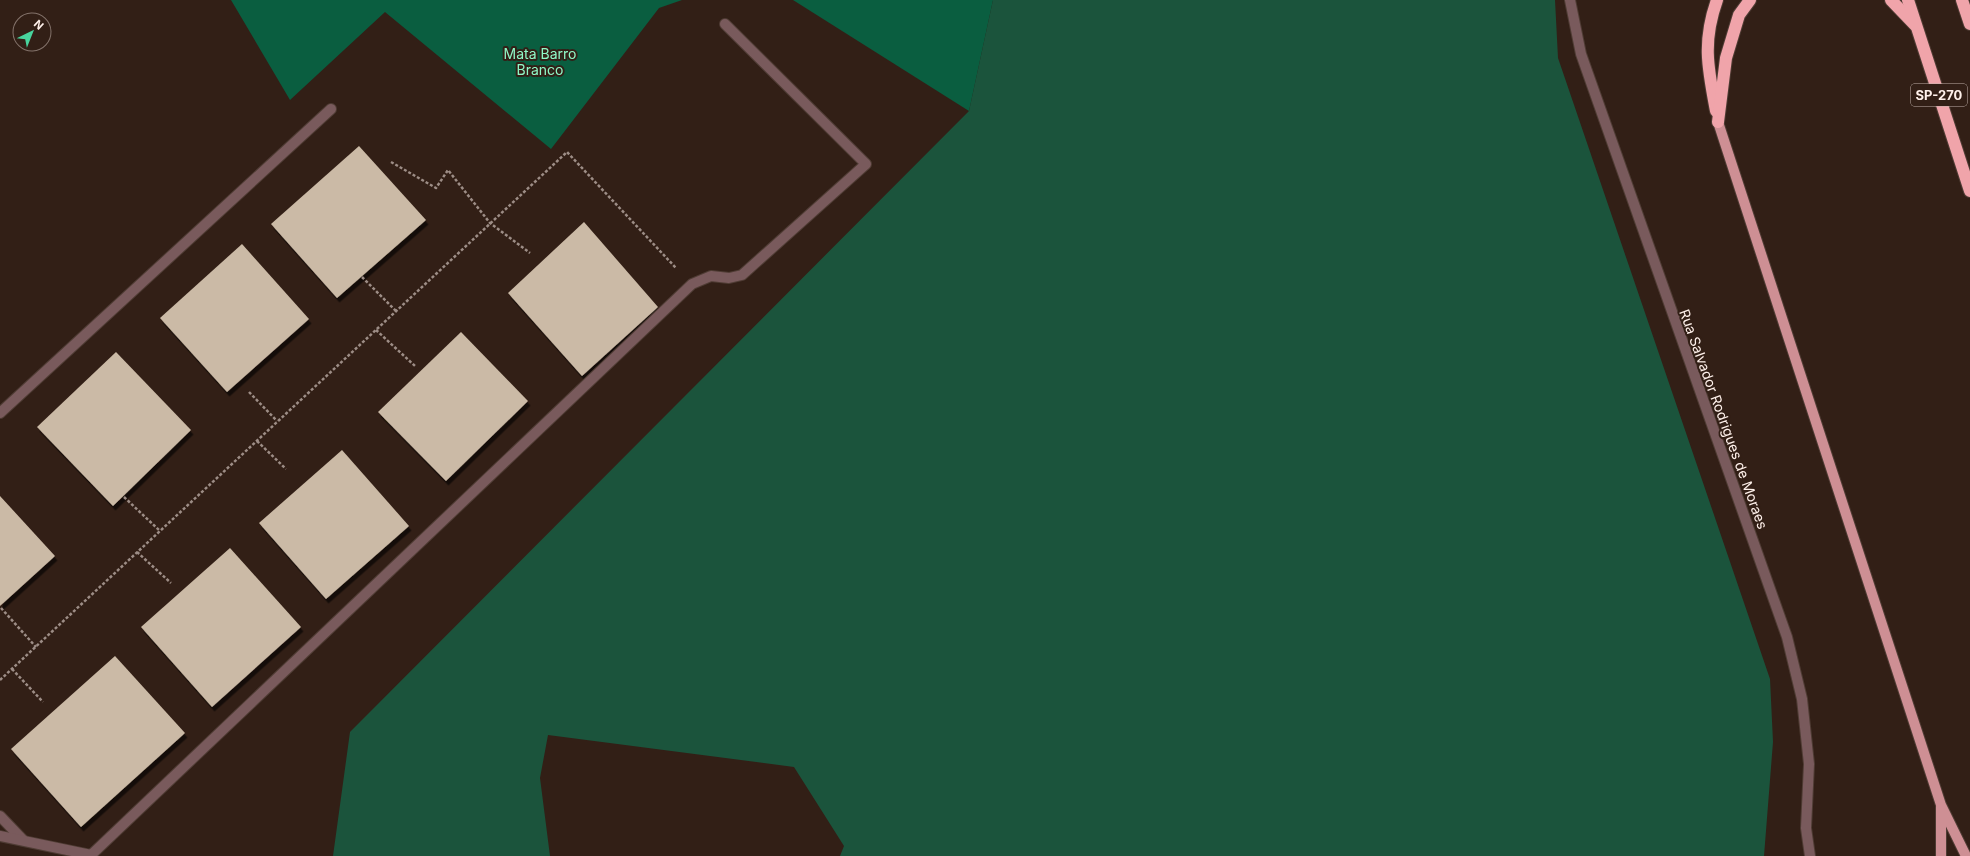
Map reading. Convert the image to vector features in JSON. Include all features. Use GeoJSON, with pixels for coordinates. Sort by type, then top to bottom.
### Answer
{"type":"FeatureCollection","features":[{"type":"Feature","properties":{"kind":"highway"},"geometry":{"type":"LineString","coordinates":[[1717,0],[1707,40],[1707,64],[1718,122]]}},
{"type":"Feature","properties":{"kind":"highway"},"geometry":{"type":"LineString","coordinates":[[1718,122],[1726,58],[1739,15],[1750,0]]}},
{"type":"Feature","properties":{"kind":"highway"},"geometry":{"type":"LineString","coordinates":[[1891,0],[1918,29]]}},
{"type":"Feature","properties":{"kind":"highway","name":"SP-270"},"geometry":{"type":"LineString","coordinates":[[1908,0],[1970,191]]}},
{"type":"Feature","properties":{"kind":"highway"},"geometry":{"type":"LineString","coordinates":[[1962,0],[1970,24]]}},
{"type":"Feature","properties":{"kind":"main road"},"geometry":{"type":"LineString","coordinates":[[1718,122],[1941,805],[1966,856]]}},
{"type":"Feature","properties":{"kind":"main road"},"geometry":{"type":"LineString","coordinates":[[1941,805],[1941,856]]}},
{"type":"Feature","properties":{"kind":"street","name":"Rua Salvador Rodrigues de Moraes"},"geometry":{"type":"LineString","coordinates":[[1570,0],[1581,54],[1787,638],[1802,700],[1809,764],[1806,828],[1810,856]]}},
{"type":"Feature","properties":{"kind":"street"},"geometry":{"type":"LineString","coordinates":[[0,836],[91,855],[692,284],[711,276],[729,278],[742,275],[866,164],[725,24]]}},
{"type":"Feature","properties":{"kind":"street"},"geometry":{"type":"LineString","coordinates":[[0,413],[331,109]]}},
{"type":"Feature","properties":{"kind":"street"},"geometry":{"type":"LineString","coordinates":[[0,816],[23,840]]}},
{"type":"Feature","properties":{"kind":"path"},"geometry":{"type":"LineString","coordinates":[[0,680],[567,152],[692,284]]}},
{"type":"Feature","properties":{"kind":"path"},"geometry":{"type":"LineString","coordinates":[[391,162],[436,188],[448,170],[490,223],[530,253]]}},
{"type":"Feature","properties":{"kind":"path"},"geometry":{"type":"LineString","coordinates":[[362,277],[396,311]]}},
{"type":"Feature","properties":{"kind":"path"},"geometry":{"type":"LineString","coordinates":[[376,330],[415,366]]}},
{"type":"Feature","properties":{"kind":"path"},"geometry":{"type":"LineString","coordinates":[[249,392],[278,421]]}},
{"type":"Feature","properties":{"kind":"path"},"geometry":{"type":"LineString","coordinates":[[257,441],[286,469]]}},
{"type":"Feature","properties":{"kind":"path"},"geometry":{"type":"LineString","coordinates":[[124,497],[160,531]]}},
{"type":"Feature","properties":{"kind":"path"},"geometry":{"type":"LineString","coordinates":[[137,552],[171,583]]}},
{"type":"Feature","properties":{"kind":"path"},"geometry":{"type":"LineString","coordinates":[[1,608],[36,646]]}},
{"type":"Feature","properties":{"kind":"path"},"geometry":{"type":"LineString","coordinates":[[12,669],[43,702]]}},
{"type":"Feature","properties":{"kind":"green space","name":"Mata Barro Branco"},"geometry":{"type":"Polygon","coordinates":[[[231,0],[682,0],[659,8],[551,149],[385,12],[290,100],[231,0]]]}},
{"type":"Feature","properties":{"kind":"green space"},"geometry":{"type":"Polygon","coordinates":[[[793,0],[993,0],[969,111],[793,0]]]}},
{"type":"Feature","properties":{"kind":"green space"},"geometry":{"type":"Polygon","coordinates":[[[993,0],[1555,0],[1558,58],[1770,679],[1773,742],[1764,856],[840,856],[844,846],[794,767],[548,735],[540,778],[550,856],[333,856],[350,732],[969,111],[993,0]]]}},
{"type":"Feature","properties":{"kind":"building"},"geometry":{"type":"Polygon","coordinates":[[[359,146],[426,220],[337,298],[271,224],[359,146]]]}},
{"type":"Feature","properties":{"kind":"building"},"geometry":{"type":"Polygon","coordinates":[[[584,222],[658,307],[582,376],[508,293],[584,222]]]}},
{"type":"Feature","properties":{"kind":"building"},"geometry":{"type":"Polygon","coordinates":[[[242,244],[309,319],[227,392],[160,318],[242,244]]]}},
{"type":"Feature","properties":{"kind":"building"},"geometry":{"type":"Polygon","coordinates":[[[461,332],[528,401],[446,481],[378,412],[461,332]]]}},
{"type":"Feature","properties":{"kind":"building"},"geometry":{"type":"Polygon","coordinates":[[[116,352],[191,430],[113,506],[37,427],[116,352]]]}},
{"type":"Feature","properties":{"kind":"building"},"geometry":{"type":"Polygon","coordinates":[[[342,450],[409,526],[326,599],[259,523],[342,450]]]}},
{"type":"Feature","properties":{"kind":"building"},"geometry":{"type":"Polygon","coordinates":[[[0,496],[55,556],[0,606],[0,496]]]}},
{"type":"Feature","properties":{"kind":"building"},"geometry":{"type":"Polygon","coordinates":[[[230,548],[301,627],[212,707],[141,627],[230,548]]]}},
{"type":"Feature","properties":{"kind":"building"},"geometry":{"type":"Polygon","coordinates":[[[115,656],[185,733],[81,827],[11,749],[115,656]]]}}]}
